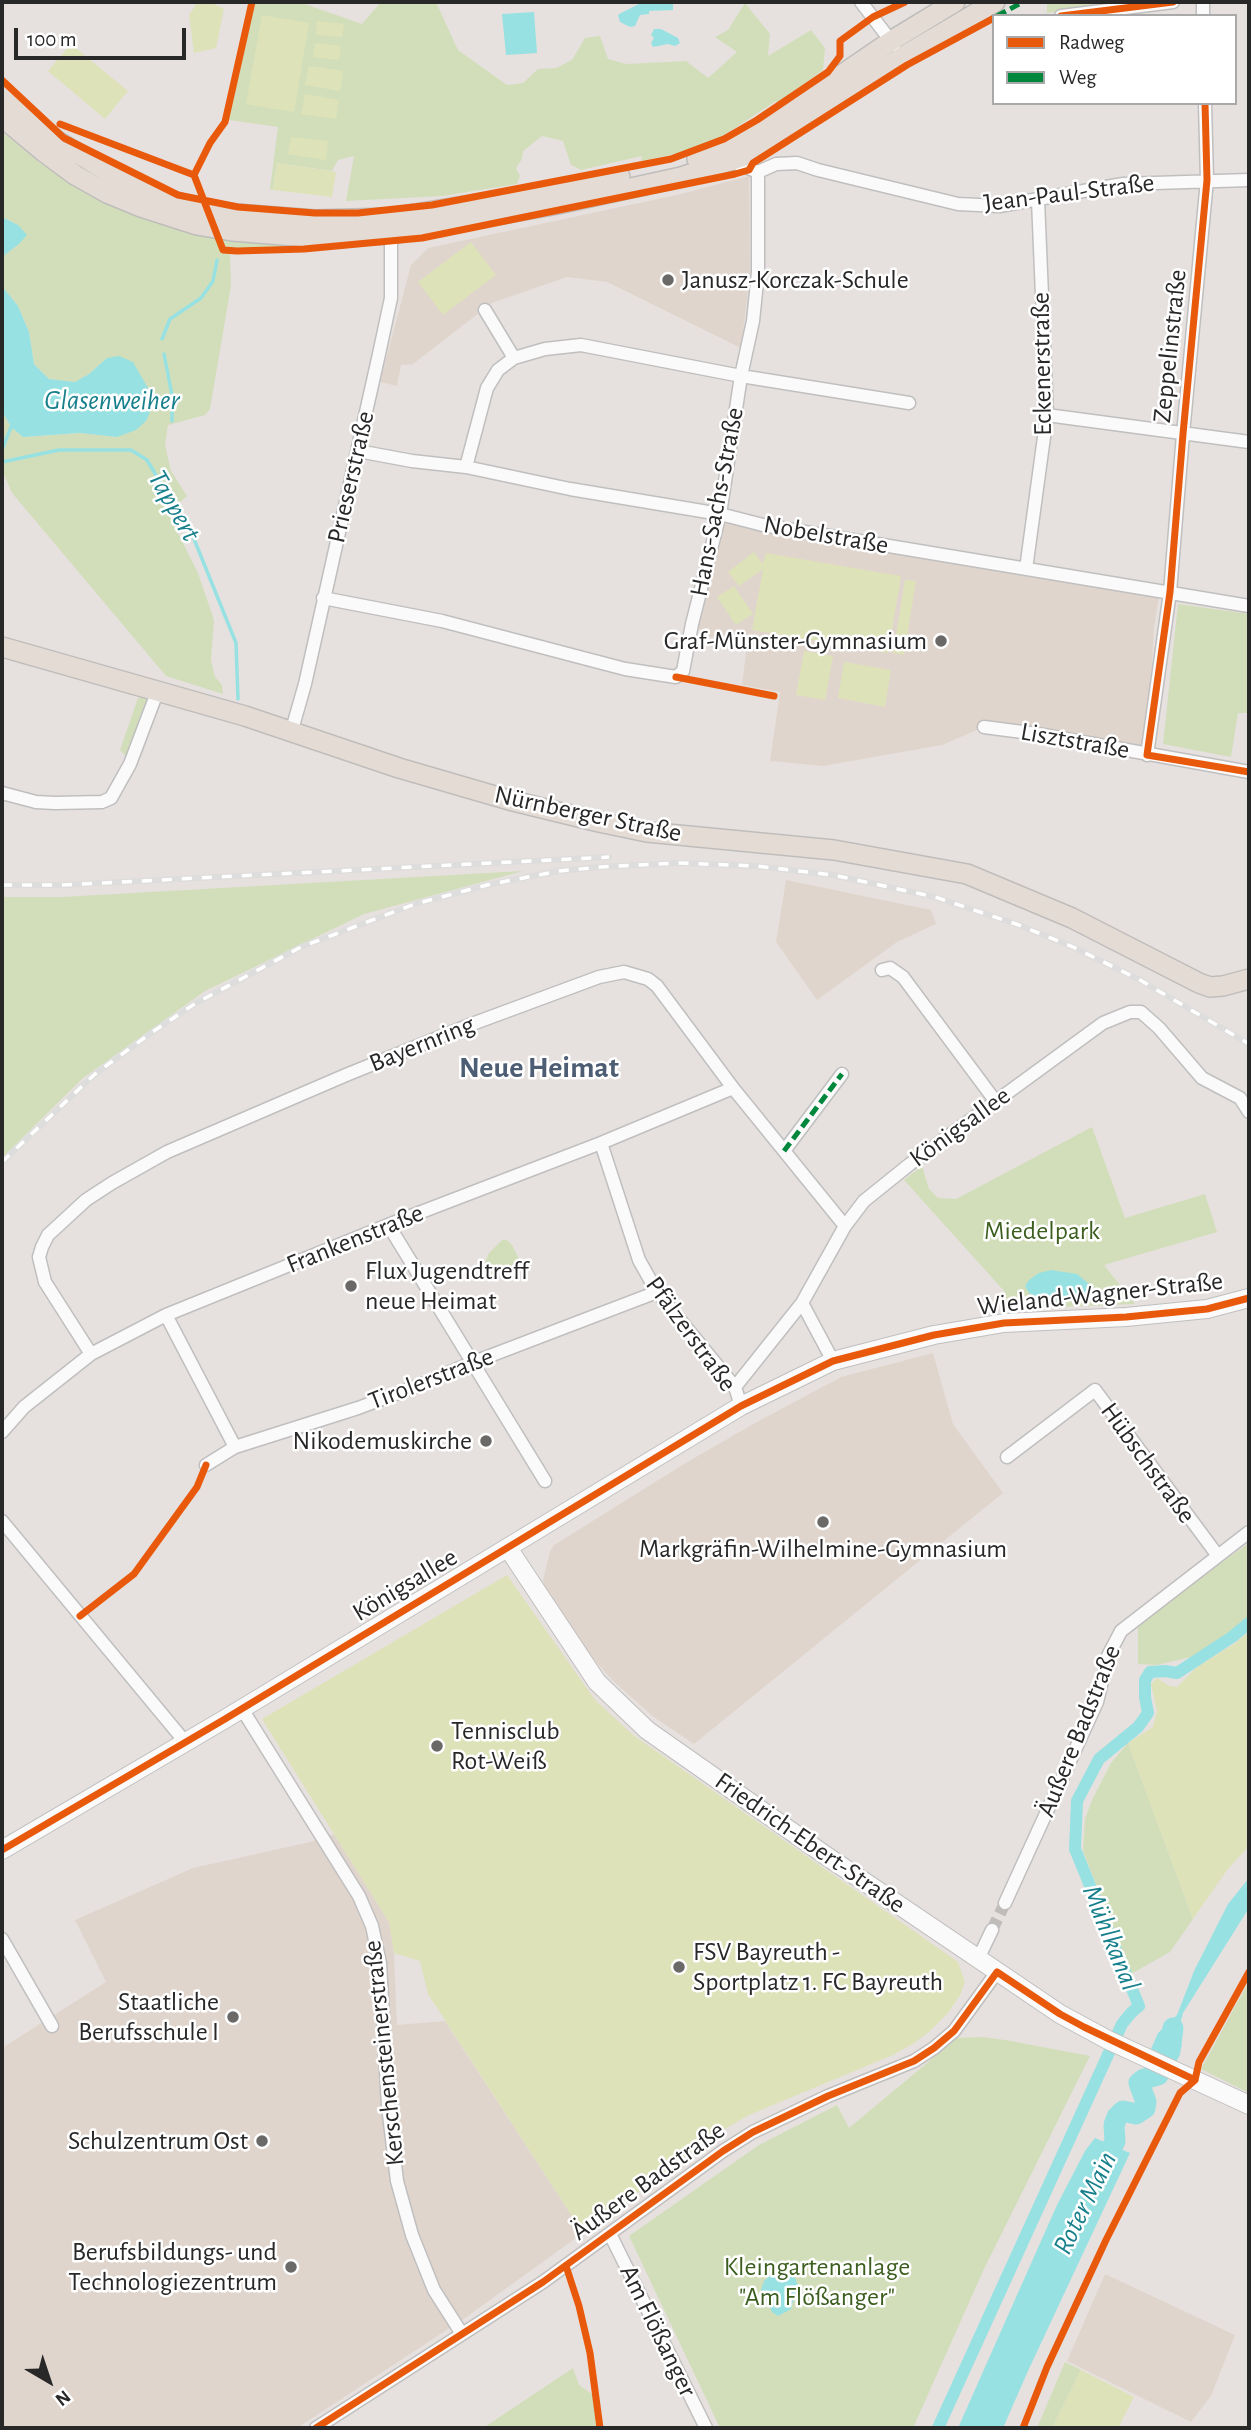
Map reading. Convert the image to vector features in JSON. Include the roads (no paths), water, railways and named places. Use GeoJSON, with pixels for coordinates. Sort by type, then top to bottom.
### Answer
{"type":"FeatureCollection","features":[{"type":"Feature","properties":{"kind":"main road"},"geometry":{"type":"LineString","coordinates":[[2,117],[54,160],[107,193],[141,207],[197,225],[232,231],[307,237],[558,204],[681,177],[730,161],[771,141],[897,49],[955,2]]}},
{"type":"Feature","properties":{"kind":"main road"},"geometry":{"type":"LineString","coordinates":[[2,94],[57,141],[91,163],[168,200],[198,208],[272,219],[391,226],[701,158],[756,134],[897,49],[995,2]]}},
{"type":"Feature","properties":{"kind":"main road","name":"Nürnberger Straße"},"geometry":{"type":"LineString","coordinates":[[2,648],[245,716],[398,768],[509,800],[647,832],[834,850],[967,874],[1072,918],[1210,987],[1249,978]]}},
{"type":"Feature","properties":{"kind":"main road","name":"Wieland-Wagner-Straße"},"geometry":{"type":"LineString","coordinates":[[833,1361],[934,1335],[992,1325],[1206,1309],[1249,1298]]}},
{"type":"Feature","properties":{"kind":"main road","name":"Königsallee"},"geometry":{"type":"LineString","coordinates":[[2,1850],[186,1743],[741,1406],[833,1361]]}},
{"type":"Feature","properties":{"kind":"main road","name":"Friedrich-Ebert-Straße"},"geometry":{"type":"LineString","coordinates":[[508,1548],[597,1682],[647,1730],[1060,2014],[1108,2040],[1249,2105]]}},
{"type":"Feature","properties":{"kind":"street"},"geometry":{"type":"LineString","coordinates":[[861,2],[897,49]]}},
{"type":"Feature","properties":{"kind":"street"},"geometry":{"type":"LineString","coordinates":[[1077,14],[1173,2]]}},
{"type":"Feature","properties":{"kind":"street","name":"Zeppelinstraße"},"geometry":{"type":"LineString","coordinates":[[1147,755],[1170,592],[1207,180],[1205,105]]}},
{"type":"Feature","properties":{"kind":"street"},"geometry":{"type":"LineString","coordinates":[[730,161],[758,172]]}},
{"type":"Feature","properties":{"kind":"street","name":"Jean-Paul-Straße"},"geometry":{"type":"LineString","coordinates":[[758,172],[776,164],[797,163],[958,204],[999,206],[1123,184],[1249,180]]}},
{"type":"Feature","properties":{"kind":"street","name":"Hans-Sachs-Straße"},"geometry":{"type":"LineString","coordinates":[[323,598],[442,621],[625,669],[676,677],[683,671],[720,514],[741,376],[753,321],[758,272],[758,172]]}},
{"type":"Feature","properties":{"kind":"street","name":"Eckenerstraße"},"geometry":{"type":"LineString","coordinates":[[1026,569],[1047,415],[1038,200]]}},
{"type":"Feature","properties":{"kind":"street","name":"Prieserstraße"},"geometry":{"type":"LineString","coordinates":[[291,733],[305,684],[358,452],[390,298],[391,226]]}},
{"type":"Feature","properties":{"kind":"street"},"geometry":{"type":"LineString","coordinates":[[485,310],[514,358]]}},
{"type":"Feature","properties":{"kind":"street"},"geometry":{"type":"LineString","coordinates":[[466,467],[487,388],[498,370],[514,358],[545,349],[580,345],[741,376],[909,403]]}},
{"type":"Feature","properties":{"kind":"street"},"geometry":{"type":"LineString","coordinates":[[1047,415],[1249,442]]}},
{"type":"Feature","properties":{"kind":"street","name":"Nobelstraße"},"geometry":{"type":"LineString","coordinates":[[358,452],[466,467],[570,489],[720,514],[763,525],[1249,606]]}},
{"type":"Feature","properties":{"kind":"street"},"geometry":{"type":"LineString","coordinates":[[2,793],[36,802],[55,803],[102,802],[111,798],[130,764],[158,690]]}},
{"type":"Feature","properties":{"kind":"street","name":"Lisztstraße"},"geometry":{"type":"LineString","coordinates":[[984,727],[1038,733],[1249,772]]}},
{"type":"Feature","properties":{"kind":"street"},"geometry":{"type":"LineString","coordinates":[[883,970],[890,968],[903,976],[996,1102]]}},
{"type":"Feature","properties":{"kind":"street","name":"Bayernring"},"geometry":{"type":"LineString","coordinates":[[90,1354],[45,1282],[39,1257],[48,1236],[86,1200],[167,1152],[440,1036],[599,978],[624,972],[648,979],[657,986],[733,1088],[845,1226]]}},
{"type":"Feature","properties":{"kind":"street","name":"Königsallee"},"geometry":{"type":"LineString","coordinates":[[735,1387],[802,1303],[845,1226],[864,1201],[891,1178],[1103,1023],[1130,1012],[1141,1012],[1159,1028],[1202,1078],[1240,1098],[1249,1112]]}},
{"type":"Feature","properties":{"kind":"street"},"geometry":{"type":"LineString","coordinates":[[784,1151],[842,1074]]}},
{"type":"Feature","properties":{"kind":"street","name":"Frankenstraße"},"geometry":{"type":"LineString","coordinates":[[2,1433],[41,1392],[90,1354],[166,1315],[733,1088]]}},
{"type":"Feature","properties":{"kind":"street","name":"Pfälzerstraße"},"geometry":{"type":"LineString","coordinates":[[601,1143],[639,1261],[657,1292],[735,1387],[741,1406]]}},
{"type":"Feature","properties":{"kind":"street"},"geometry":{"type":"LineString","coordinates":[[389,1226],[545,1481]]}},
{"type":"Feature","properties":{"kind":"street","name":"Tirolerstraße"},"geometry":{"type":"LineString","coordinates":[[206,1465],[235,1447],[358,1408],[657,1292]]}},
{"type":"Feature","properties":{"kind":"street"},"geometry":{"type":"LineString","coordinates":[[802,1303],[833,1361]]}},
{"type":"Feature","properties":{"kind":"street"},"geometry":{"type":"LineString","coordinates":[[166,1315],[235,1447]]}},
{"type":"Feature","properties":{"kind":"street","name":"Hübschstraße"},"geometry":{"type":"LineString","coordinates":[[1007,1457],[1095,1391],[1218,1556]]}},
{"type":"Feature","properties":{"kind":"street"},"geometry":{"type":"LineString","coordinates":[[2,1521],[186,1743]]}},
{"type":"Feature","properties":{"kind":"street","name":"Äußere Badstraße"},"geometry":{"type":"LineString","coordinates":[[1005,1903],[1097,1702],[1108,1657],[1121,1631],[1249,1532]]}},
{"type":"Feature","properties":{"kind":"street","name":"Kerschensteinerstraße"},"geometry":{"type":"LineString","coordinates":[[242,1709],[359,1896],[372,1926],[380,1963],[388,2106],[397,2181],[412,2235],[434,2290],[462,2334]]}},
{"type":"Feature","properties":{"kind":"street"},"geometry":{"type":"LineString","coordinates":[[978,1959],[992,1930]]}},
{"type":"Feature","properties":{"kind":"street"},"geometry":{"type":"LineString","coordinates":[[3,1944],[52,2026]]}},
{"type":"Feature","properties":{"kind":"street","name":"Äußere Badstraße"},"geometry":{"type":"LineString","coordinates":[[316,2428],[610,2234],[753,2132],[828,2096],[914,2061],[934,2048],[954,2031],[997,1972]]}},
{"type":"Feature","properties":{"kind":"street","name":"Am Flößanger"},"geometry":{"type":"LineString","coordinates":[[610,2234],[706,2428]]}},
{"type":"Feature","properties":{"kind":"water"},"geometry":{"type":"Polygon","coordinates":[[[643,2],[670,2],[673,4],[673,10],[649,11],[649,14],[640,15],[635,26],[630,27],[620,22],[618,15],[643,2]]]}},
{"type":"Feature","properties":{"kind":"water"},"geometry":{"type":"Polygon","coordinates":[[[534,12],[537,53],[506,55],[502,14],[534,12]]]}},
{"type":"Feature","properties":{"kind":"water"},"geometry":{"type":"Polygon","coordinates":[[[654,29],[661,29],[678,38],[680,43],[675,46],[668,44],[653,47],[651,43],[654,38],[651,35],[654,29]]]}},
{"type":"Feature","properties":{"kind":"water"},"geometry":{"type":"Polygon","coordinates":[[[2,217],[18,225],[27,235],[2,257],[2,217]]]}},
{"type":"Feature","properties":{"kind":"water","name":"Glasenweiher"},"geometry":{"type":"Polygon","coordinates":[[[2,286],[18,306],[29,332],[34,364],[49,379],[75,382],[107,358],[119,356],[133,362],[148,388],[150,412],[146,421],[136,430],[117,437],[80,433],[23,437],[11,427],[2,411],[2,286]]]}},
{"type":"Feature","properties":{"kind":"water"},"geometry":{"type":"Polygon","coordinates":[[[1051,1270],[1077,1274],[1094,1288],[1094,1293],[1088,1298],[1054,1300],[1037,1298],[1029,1293],[1025,1286],[1029,1280],[1039,1273],[1051,1270]]]}},
{"type":"Feature","properties":{"kind":"water"},"geometry":{"type":"Polygon","coordinates":[[[1249,1878],[1249,1908],[1183,2013],[1177,2035],[1182,2045],[1176,2060],[1151,2049],[1158,2033],[1177,2015],[1194,1971],[1228,1904],[1249,1878]]]}},
{"type":"Feature","properties":{"kind":"water"},"geometry":{"type":"Polygon","coordinates":[[[1095,2138],[1130,2153],[1003,2428],[958,2428],[1057,2205],[1085,2151],[1095,2138]]]}},
{"type":"Feature","properties":{"kind":"water"},"geometry":{"type":"Polygon","coordinates":[[[775,2271],[792,2271],[798,2285],[791,2309],[778,2316],[772,2312],[761,2290],[764,2281],[775,2271]]]}},
{"type":"Feature","properties":{"kind":"waterway"},"geometry":{"type":"LineString","coordinates":[[162,339],[170,319],[201,298],[213,281],[217,260]]}},
{"type":"Feature","properties":{"kind":"waterway"},"geometry":{"type":"LineString","coordinates":[[164,354],[172,395],[172,421]]}},
{"type":"Feature","properties":{"kind":"waterway","name":"Tappert"},"geometry":{"type":"LineString","coordinates":[[2,450],[11,427]]}},
{"type":"Feature","properties":{"kind":"waterway","name":"Tappert"},"geometry":{"type":"LineString","coordinates":[[2,458],[2,462],[59,450],[131,450],[147,460],[194,539],[236,643],[238,699]]}},
{"type":"Feature","properties":{"kind":"waterway","name":"Mühlkanal"},"geometry":{"type":"LineString","coordinates":[[938,2428],[1122,2024],[1139,2006],[1075,1849],[1077,1801],[1099,1759],[1138,1727],[1148,1713],[1145,1680],[1150,1672],[1177,1673],[1249,1623]]}},
{"type":"Feature","properties":{"kind":"waterway","name":"Roter Main"},"geometry":{"type":"LineString","coordinates":[[1101,2171],[1115,2141],[1114,2125],[1117,2117],[1123,2111],[1136,2114],[1145,2108],[1146,2102],[1139,2083],[1158,2075],[1170,2051],[1173,2028]]}},
{"type":"Feature","properties":{"kind":"tunnel"},"geometry":{"type":"LineString","coordinates":[[992,1930],[1005,1903]]}},
{"type":"Feature","properties":{"kind":"railway"},"geometry":{"type":"LineString","coordinates":[[2,885],[62,885],[609,857]]}},
{"type":"Feature","properties":{"kind":"railway"},"geometry":{"type":"LineString","coordinates":[[2,1162],[95,1074],[151,1033],[196,1003],[301,947],[415,904],[487,885],[559,871],[601,867],[679,863],[756,866],[833,875],[935,897],[1019,925],[1073,947],[1140,980],[1249,1044]]}},
{"type":"Feature","properties":{"kind":"place","name":"Janusz-Korczak-Schule"},"geometry":{"type":"Point","coordinates":[668,280]}},
{"type":"Feature","properties":{"kind":"place","name":"Graf-Münster-Gymnasium"},"geometry":{"type":"Point","coordinates":[941,641]}},
{"type":"Feature","properties":{"kind":"place","name":"Flux Jugendtreff neue Heimat"},"geometry":{"type":"Point","coordinates":[351,1286]}},
{"type":"Feature","properties":{"kind":"place","name":"Nikodemuskirche"},"geometry":{"type":"Point","coordinates":[486,1441]}},
{"type":"Feature","properties":{"kind":"place","name":"Markgräfin-Wilhelmine-Gymnasium"},"geometry":{"type":"Point","coordinates":[823,1522]}},
{"type":"Feature","properties":{"kind":"place","name":"Tennisclub Rot-Weiß"},"geometry":{"type":"Point","coordinates":[437,1746]}},
{"type":"Feature","properties":{"kind":"place","name":"FSV Bayreuth - Sportplatz 1. FC Bayreuth"},"geometry":{"type":"Point","coordinates":[679,1967]}},
{"type":"Feature","properties":{"kind":"place","name":"Staatliche Berufsschule I"},"geometry":{"type":"Point","coordinates":[233,2017]}},
{"type":"Feature","properties":{"kind":"place","name":"Schulzentrum Ost"},"geometry":{"type":"Point","coordinates":[262,2141]}},
{"type":"Feature","properties":{"kind":"place","name":"Berufsbildungs- und Technologiezentrum"},"geometry":{"type":"Point","coordinates":[291,2267]}},
{"type":"Feature","properties":{"kind":"district","name":"Neue Heimat"},"geometry":{"type":"Point","coordinates":[539,1068]}},
{"type":"Feature","properties":{"kind":"park label","name":"Miedelpark"},"geometry":{"type":"Point","coordinates":[1042,1231]}},
{"type":"Feature","properties":{"kind":"park label","name":"Kleingartenanlage \"Am Flößanger\""},"geometry":{"type":"Point","coordinates":[817,2282]}}]}
